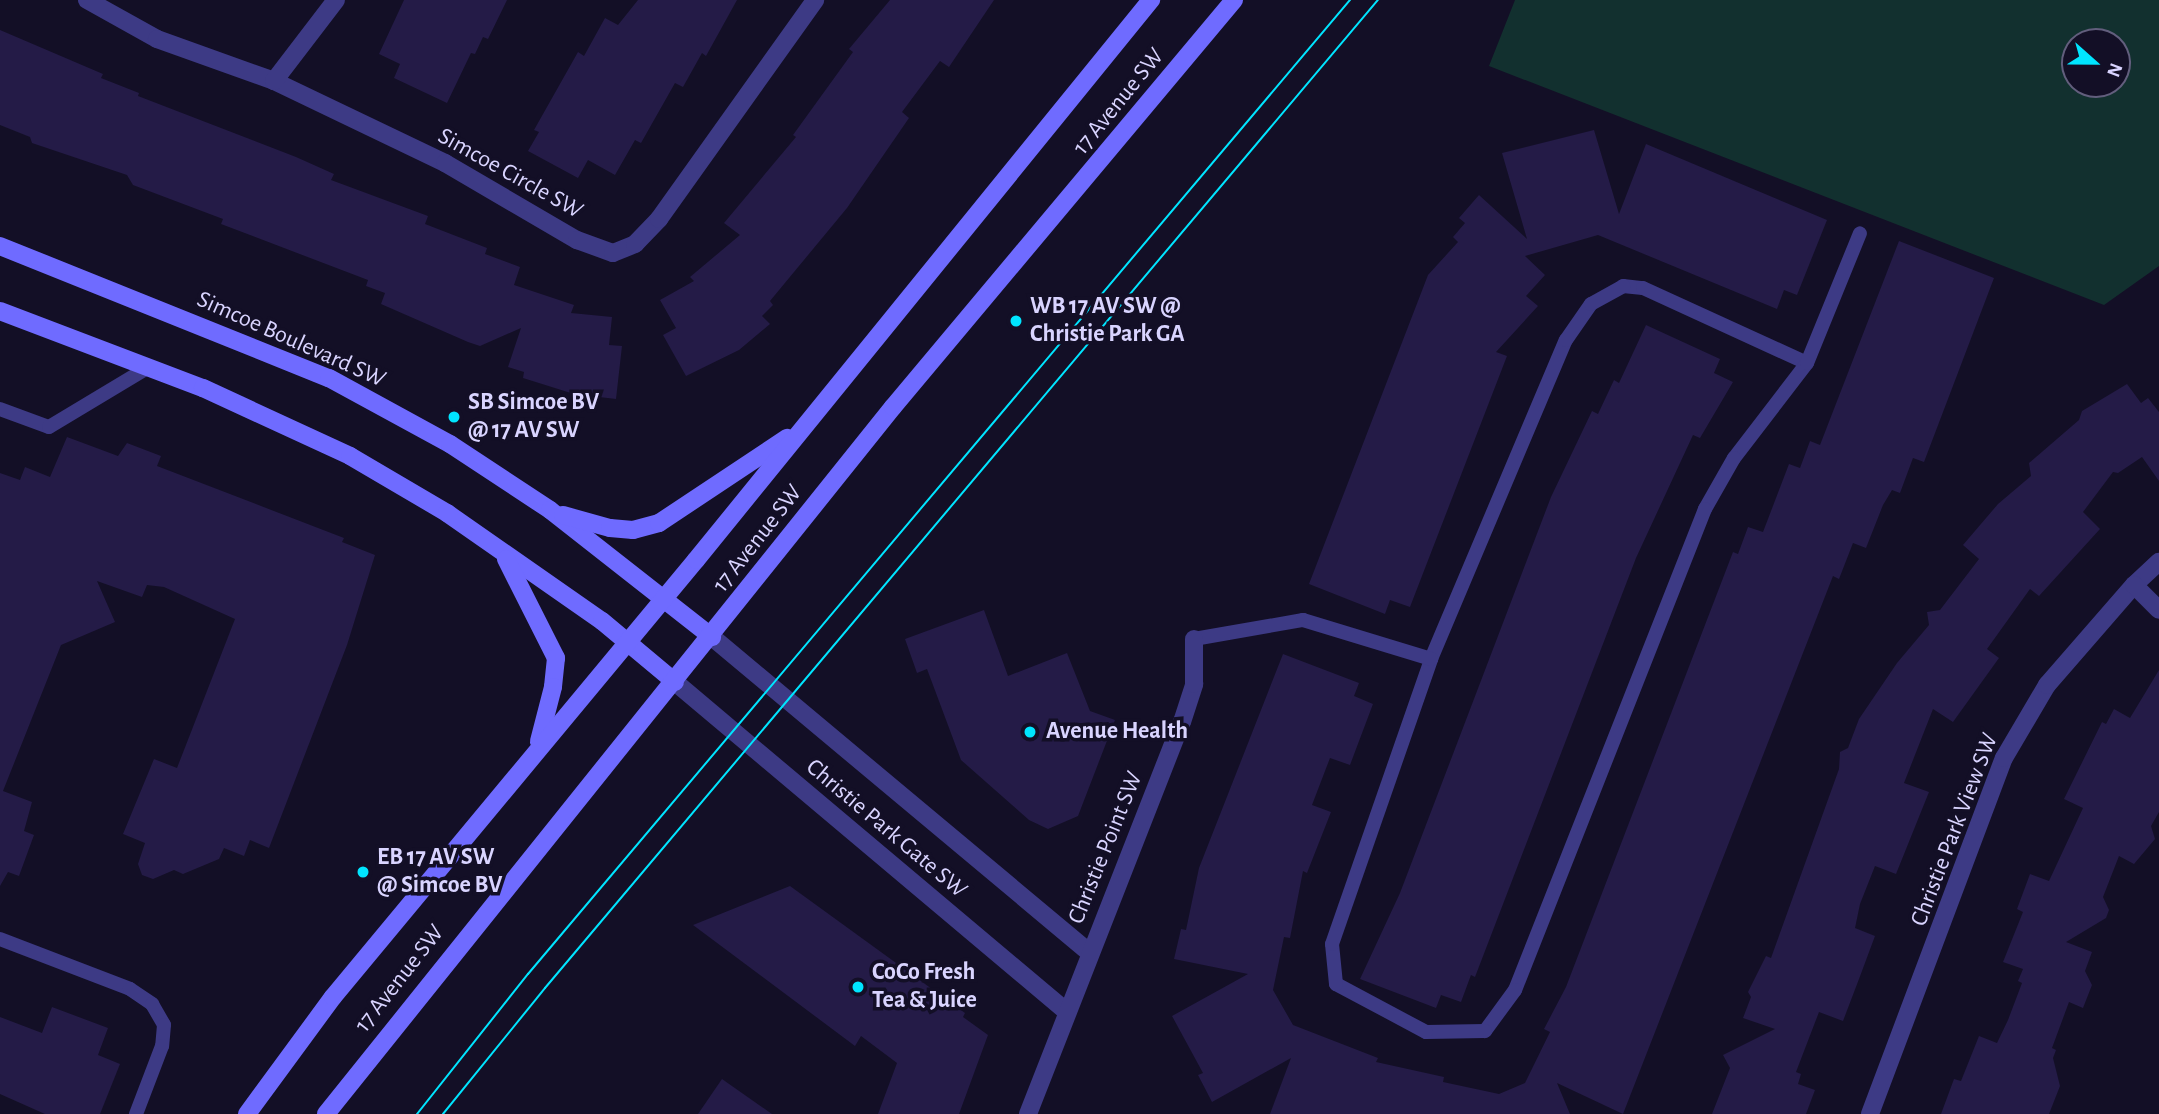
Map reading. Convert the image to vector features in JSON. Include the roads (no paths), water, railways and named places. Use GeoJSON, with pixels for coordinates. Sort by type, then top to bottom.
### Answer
{"type":"FeatureCollection","features":[{"type":"Feature","properties":{"kind":"main road","name":"17 Avenue SW"},"geometry":{"type":"LineString","coordinates":[[247,1114],[333,997],[537,747],[663,600],[1151,0]]}},
{"type":"Feature","properties":{"kind":"main road","name":"17 Avenue SW"},"geometry":{"type":"LineString","coordinates":[[326,1114],[460,942],[712,637],[893,407],[1234,0]]}},
{"type":"Feature","properties":{"kind":"main road","name":"Simcoe Boulevard SW"},"geometry":{"type":"LineString","coordinates":[[1,246],[329,378],[450,444],[550,510],[712,637]]}},
{"type":"Feature","properties":{"kind":"main road"},"geometry":{"type":"LineString","coordinates":[[0,311],[149,367],[294,427],[350,456],[437,507],[627,642],[675,682]]}},
{"type":"Feature","properties":{"kind":"main road"},"geometry":{"type":"LineString","coordinates":[[550,510],[610,528],[633,530],[659,523],[803,426]]}},
{"type":"Feature","properties":{"kind":"main road"},"geometry":{"type":"LineString","coordinates":[[505,556],[556,658],[554,687],[537,747]]}},
{"type":"Feature","properties":{"kind":"street","name":"Simcoe Circle SW"},"geometry":{"type":"LineString","coordinates":[[87,0],[157,38],[274,81],[445,163],[576,240],[613,253],[635,244],[659,219],[815,0]]}},
{"type":"Feature","properties":{"kind":"street"},"geometry":{"type":"LineString","coordinates":[[274,81],[336,0]]}},
{"type":"Feature","properties":{"kind":"street","name":"Christie Park View SW"},"geometry":{"type":"LineString","coordinates":[[1870,1114],[2004,758],[2047,685],[2134,585],[2159,562]]}},
{"type":"Feature","properties":{"kind":"street"},"geometry":{"type":"LineString","coordinates":[[2134,585],[2159,610]]}},
{"type":"Feature","properties":{"kind":"street","name":"Christie Park Gate SW"},"geometry":{"type":"LineString","coordinates":[[712,637],[1090,953]]}},
{"type":"Feature","properties":{"kind":"street","name":"Christie Point SW"},"geometry":{"type":"LineString","coordinates":[[1090,953],[1182,722],[1194,684],[1194,639]]}},
{"type":"Feature","properties":{"kind":"street","name":"Christie Park Gate SW"},"geometry":{"type":"LineString","coordinates":[[675,682],[1067,1012]]}},
{"type":"Feature","properties":{"kind":"street"},"geometry":{"type":"LineString","coordinates":[[1028,1114],[1090,953]]}},
{"type":"Feature","properties":{"kind":"lane"},"geometry":{"type":"LineString","coordinates":[[1807,363],[1643,288],[1623,286],[1591,304],[1566,340],[1431,659],[1332,944],[1336,984],[1426,1032],[1485,1031],[1515,990],[1705,509],[1734,458],[1807,363],[1860,233]]}},
{"type":"Feature","properties":{"kind":"lane"},"geometry":{"type":"LineString","coordinates":[[0,409],[49,427],[149,367]]}},
{"type":"Feature","properties":{"kind":"lane"},"geometry":{"type":"LineString","coordinates":[[1194,639],[1303,620],[1431,659]]}},
{"type":"Feature","properties":{"kind":"lane"},"geometry":{"type":"LineString","coordinates":[[0,939],[130,989],[152,1004],[164,1025],[162,1046],[136,1114]]}},
{"type":"Feature","properties":{"kind":"tram line"},"geometry":{"type":"LineString","coordinates":[[417,1114],[528,974],[1350,0]]}},
{"type":"Feature","properties":{"kind":"tram line"},"geometry":{"type":"LineString","coordinates":[[443,1114],[545,988],[1378,0]]}},
{"type":"Feature","properties":{"kind":"place","name":"WB 17 AV SW @ Christie Park GA"},"geometry":{"type":"Point","coordinates":[1016,321]}},
{"type":"Feature","properties":{"kind":"place","name":"SB Simcoe BV @ 17 AV SW"},"geometry":{"type":"Point","coordinates":[454,417]}},
{"type":"Feature","properties":{"kind":"place","name":"Avenue Health"},"geometry":{"type":"Point","coordinates":[1030,732]}},
{"type":"Feature","properties":{"kind":"place","name":"EB 17 AV SW @ Simcoe BV"},"geometry":{"type":"Point","coordinates":[363,872]}},
{"type":"Feature","properties":{"kind":"place","name":"CoCo Fresh Tea & Juice"},"geometry":{"type":"Point","coordinates":[858,987]}}]}
